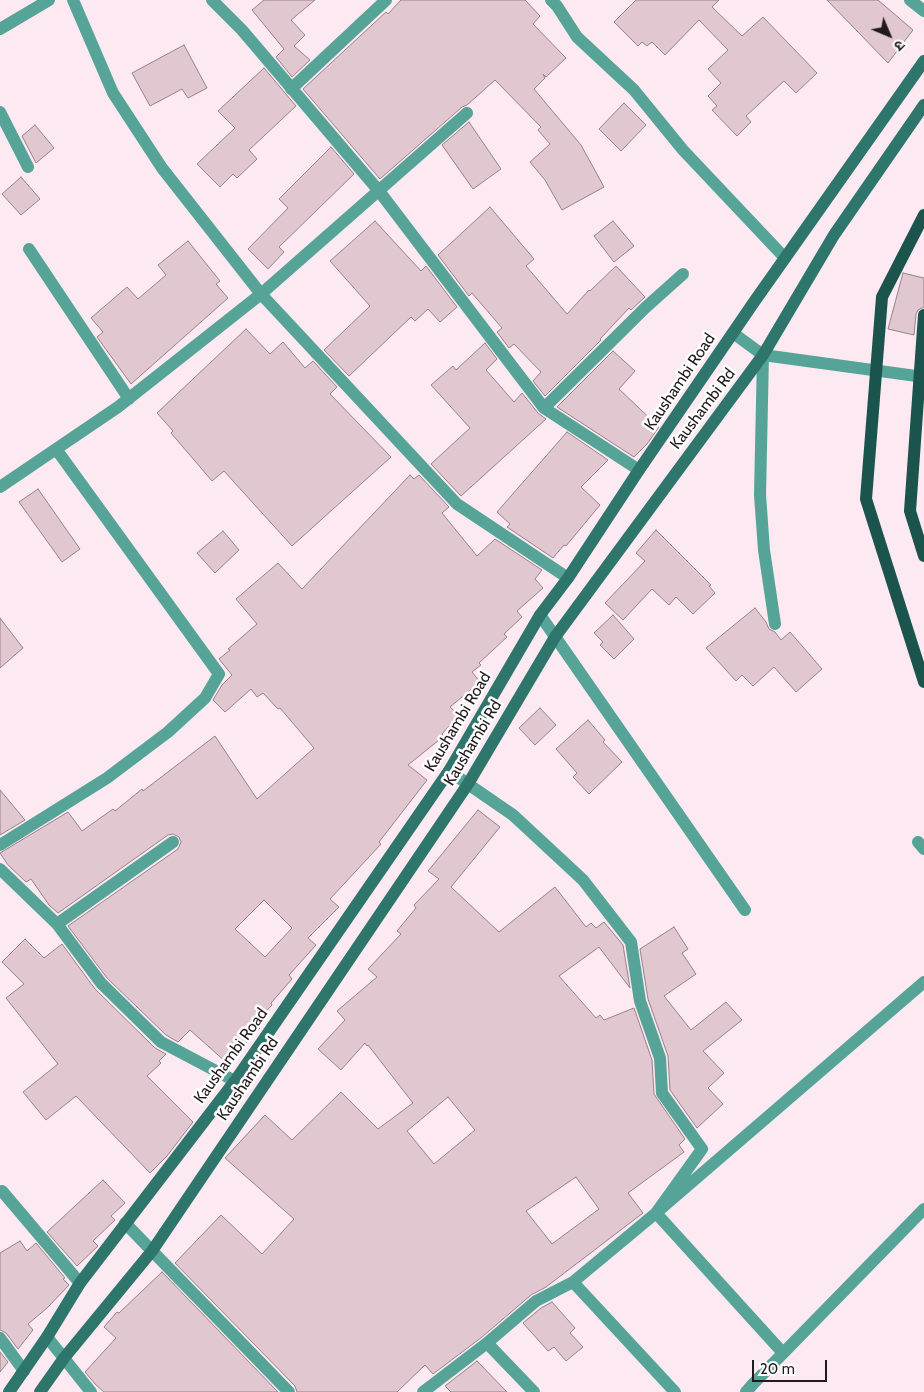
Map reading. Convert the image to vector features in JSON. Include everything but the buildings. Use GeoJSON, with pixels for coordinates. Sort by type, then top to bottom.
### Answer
{"type":"FeatureCollection","features":[{"type":"Feature","properties":{"kind":"main road","name":"Kaushambi Road"},"geometry":{"type":"LineString","coordinates":[[9,1392],[47,1337],[80,1283],[235,1082],[449,771],[540,615],[568,578],[639,470],[785,258],[924,62]]}},
{"type":"Feature","properties":{"kind":"main road","name":"Kaushambi Rd"},"geometry":{"type":"LineString","coordinates":[[40,1392],[64,1358],[152,1251],[468,784],[555,636],[763,355],[834,235],[924,104]]}},
{"type":"Feature","properties":{"kind":"main road"},"geometry":{"type":"LineString","coordinates":[[924,215],[882,297],[866,499],[924,682]]}},
{"type":"Feature","properties":{"kind":"main road"},"geometry":{"type":"LineString","coordinates":[[924,315],[910,511],[924,556]]}},
{"type":"Feature","properties":{"kind":"street"},"geometry":{"type":"LineString","coordinates":[[0,29],[49,0]]}},
{"type":"Feature","properties":{"kind":"street"},"geometry":{"type":"LineString","coordinates":[[73,0],[113,93],[162,168],[261,294],[457,504],[568,578]]}},
{"type":"Feature","properties":{"kind":"street"},"geometry":{"type":"LineString","coordinates":[[212,0],[242,30],[379,191],[544,408],[639,470]]}},
{"type":"Feature","properties":{"kind":"street"},"geometry":{"type":"LineString","coordinates":[[291,88],[386,0]]}},
{"type":"Feature","properties":{"kind":"street"},"geometry":{"type":"LineString","coordinates":[[551,0],[577,37],[634,90],[682,150],[785,258]]}},
{"type":"Feature","properties":{"kind":"street"},"geometry":{"type":"LineString","coordinates":[[910,0],[924,11]]}},
{"type":"Feature","properties":{"kind":"street"},"geometry":{"type":"LineString","coordinates":[[0,112],[28,167]]}},
{"type":"Feature","properties":{"kind":"street"},"geometry":{"type":"LineString","coordinates":[[0,487],[129,399],[261,294],[467,113]]}},
{"type":"Feature","properties":{"kind":"street"},"geometry":{"type":"LineString","coordinates":[[29,249],[129,399]]}},
{"type":"Feature","properties":{"kind":"street"},"geometry":{"type":"LineString","coordinates":[[544,408],[645,308],[684,274]]}},
{"type":"Feature","properties":{"kind":"street"},"geometry":{"type":"LineString","coordinates":[[733,333],[763,355],[924,377]]}},
{"type":"Feature","properties":{"kind":"street"},"geometry":{"type":"LineString","coordinates":[[763,355],[760,495],[764,550],[775,624]]}},
{"type":"Feature","properties":{"kind":"street"},"geometry":{"type":"LineString","coordinates":[[0,845],[107,778],[168,732],[205,698],[219,674],[56,449]]}},
{"type":"Feature","properties":{"kind":"street"},"geometry":{"type":"LineString","coordinates":[[540,615],[745,910]]}},
{"type":"Feature","properties":{"kind":"street"},"geometry":{"type":"LineString","coordinates":[[449,771],[513,815],[583,880],[631,942],[640,1001],[660,1058],[662,1093],[702,1149],[656,1213]]}},
{"type":"Feature","properties":{"kind":"street"},"geometry":{"type":"LineString","coordinates":[[57,924],[172,842]]}},
{"type":"Feature","properties":{"kind":"street"},"geometry":{"type":"LineString","coordinates":[[0,869],[57,924],[100,983],[161,1042],[235,1082]]}},
{"type":"Feature","properties":{"kind":"street"},"geometry":{"type":"LineString","coordinates":[[423,1392],[536,1301],[572,1282],[656,1213],[924,982]]}},
{"type":"Feature","properties":{"kind":"street"},"geometry":{"type":"LineString","coordinates":[[2,1191],[80,1283]]}},
{"type":"Feature","properties":{"kind":"street"},"geometry":{"type":"LineString","coordinates":[[746,1392],[924,1209]]}},
{"type":"Feature","properties":{"kind":"street"},"geometry":{"type":"LineString","coordinates":[[656,1213],[783,1353]]}},
{"type":"Feature","properties":{"kind":"street"},"geometry":{"type":"LineString","coordinates":[[125,1223],[289,1392]]}},
{"type":"Feature","properties":{"kind":"street"},"geometry":{"type":"LineString","coordinates":[[572,1282],[675,1392]]}},
{"type":"Feature","properties":{"kind":"street"},"geometry":{"type":"LineString","coordinates":[[47,1337],[91,1392]]}},
{"type":"Feature","properties":{"kind":"street"},"geometry":{"type":"LineString","coordinates":[[0,1338],[24,1370]]}},
{"type":"Feature","properties":{"kind":"street"},"geometry":{"type":"LineString","coordinates":[[487,1342],[534,1392]]}}]}
